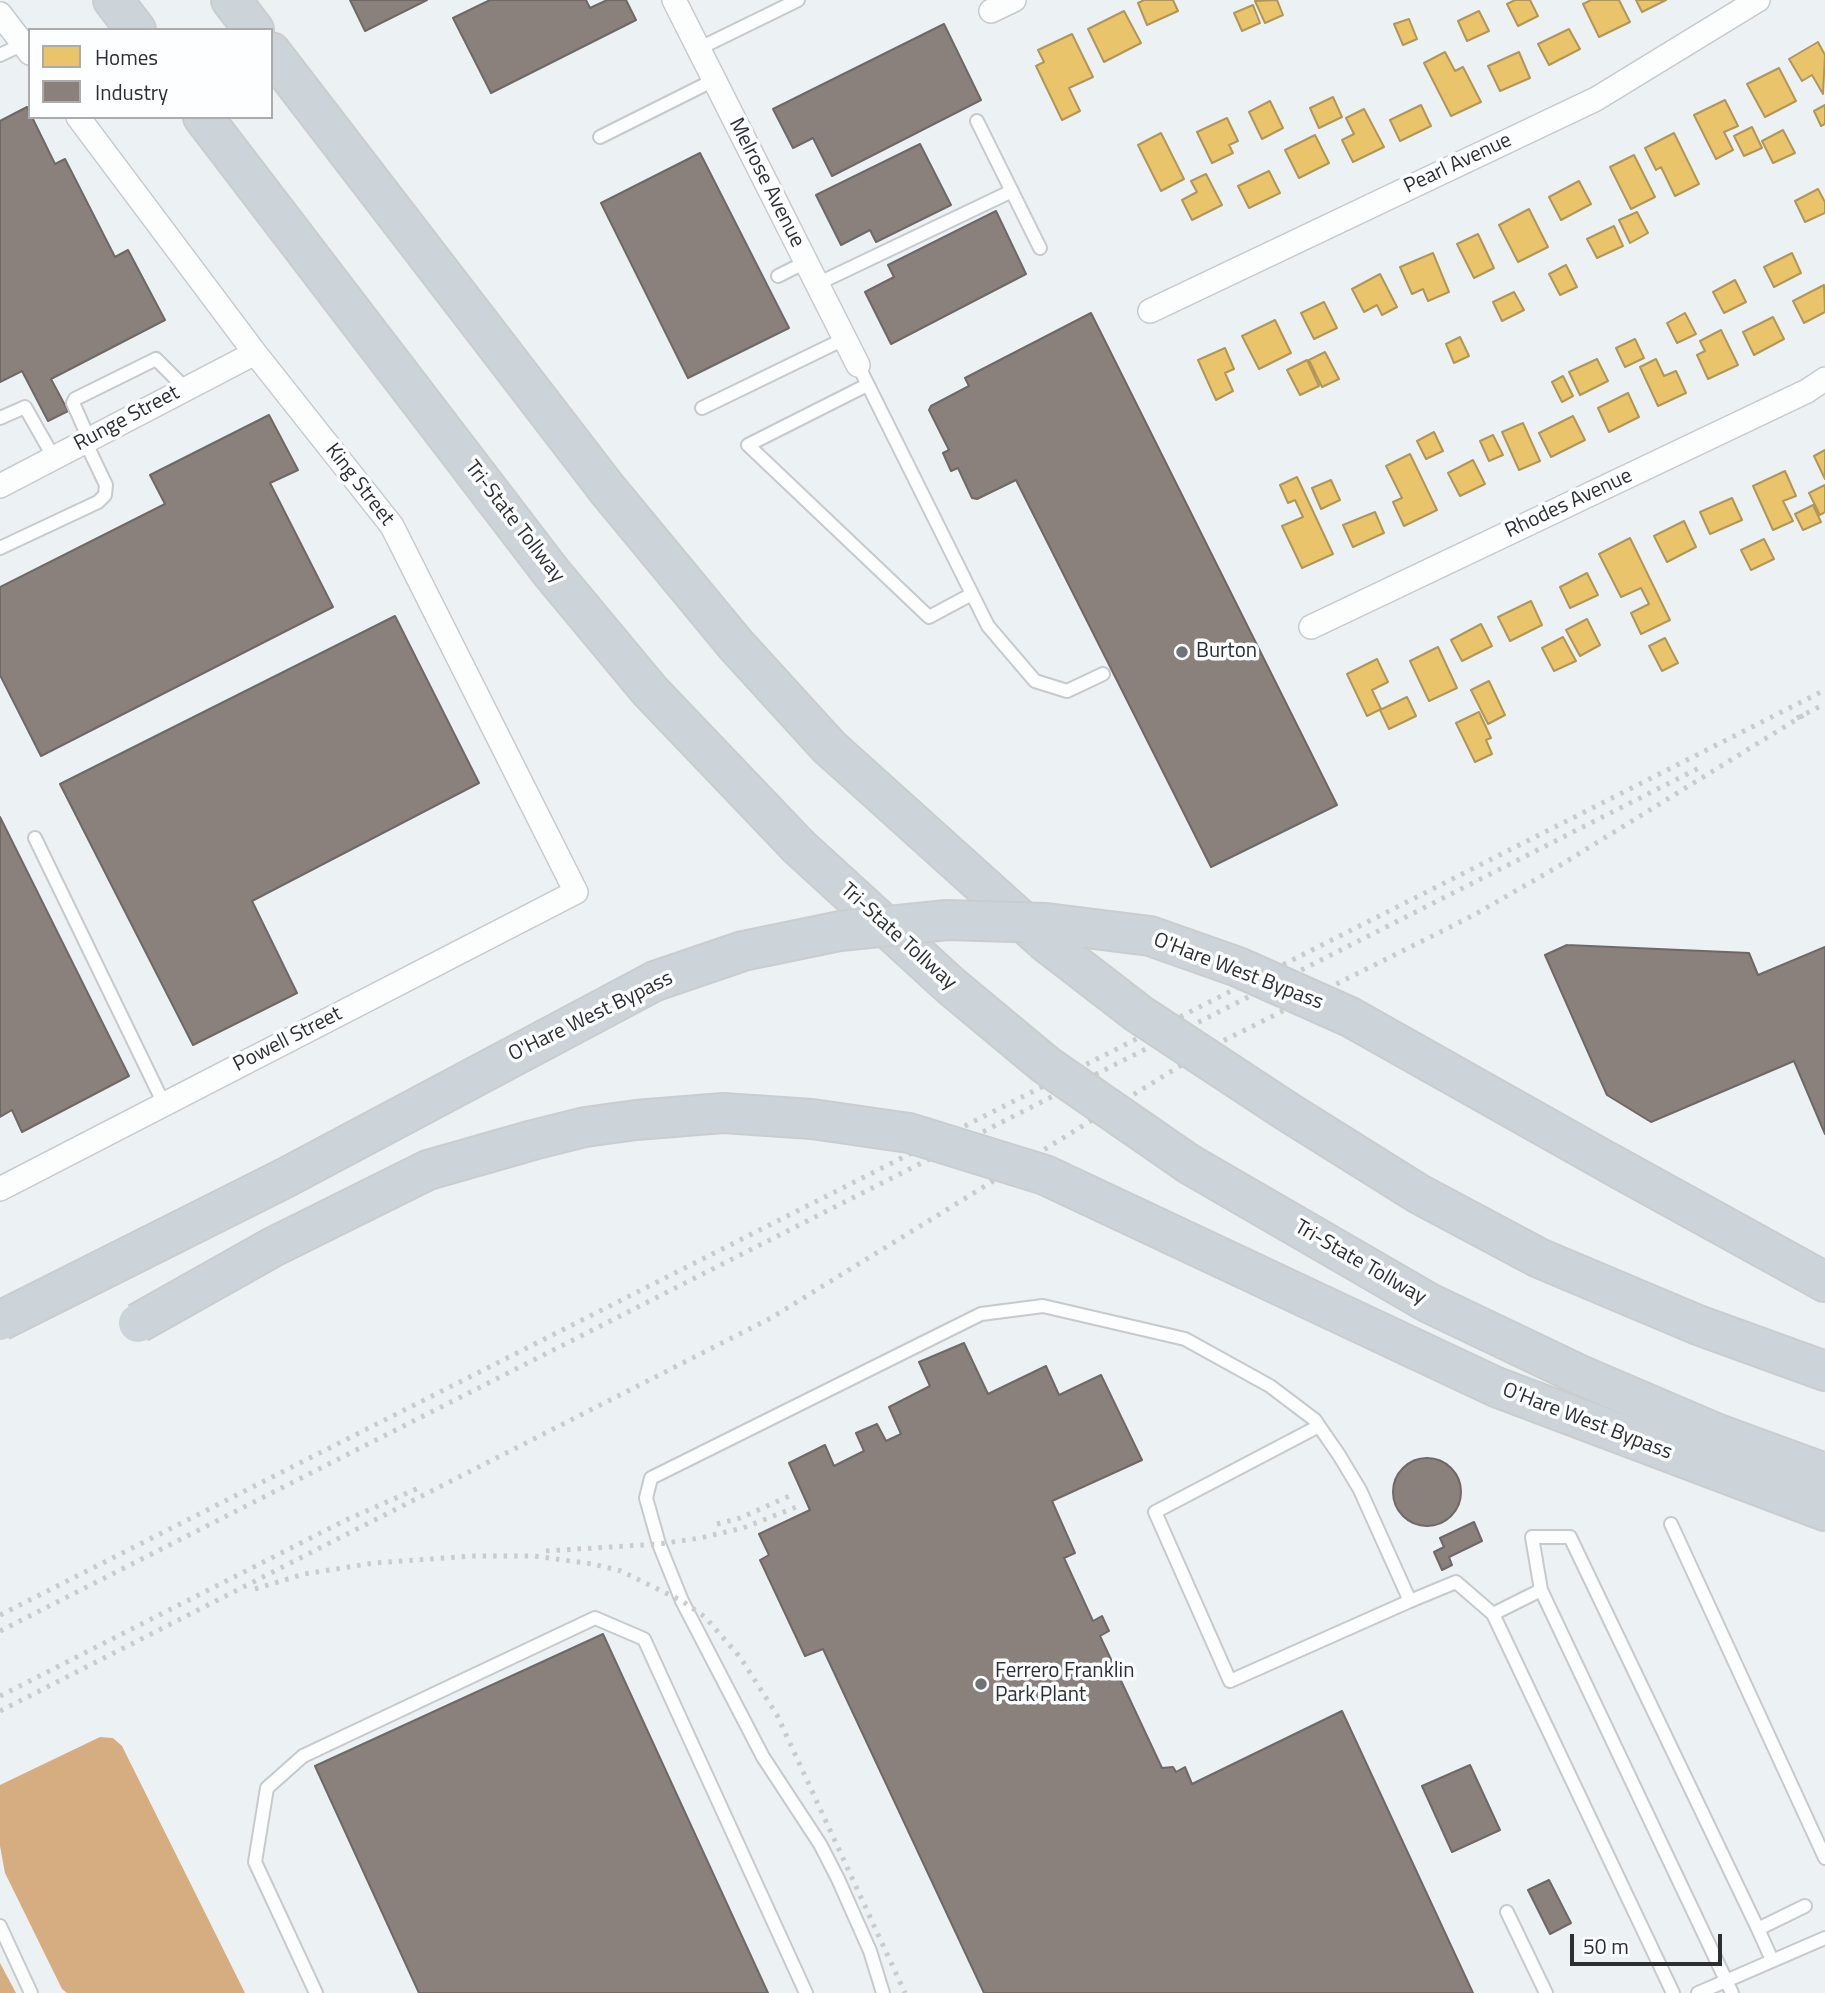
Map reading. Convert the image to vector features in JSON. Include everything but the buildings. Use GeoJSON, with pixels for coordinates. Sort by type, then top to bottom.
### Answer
{"type":"FeatureCollection","features":[{"type":"Feature","properties":{"kind":"highway"},"geometry":{"type":"LineString","coordinates":[[113,0],[134,28]]}},
{"type":"Feature","properties":{"kind":"highway"},"geometry":{"type":"LineString","coordinates":[[231,0],[252,28]]}},
{"type":"Feature","properties":{"kind":"highway"},"geometry":{"type":"LineString","coordinates":[[273,55],[607,489],[736,645],[829,747],[1043,940],[1139,1014],[1419,1194],[1539,1258],[1698,1325],[1825,1371]]}},
{"type":"Feature","properties":{"kind":"highway","name":"Tri-State Tollway"},"geometry":{"type":"LineString","coordinates":[[205,119],[551,572],[650,691],[799,847],[951,986],[1046,1065],[1189,1164],[1429,1303],[1580,1376],[1718,1434],[1825,1473]]}},
{"type":"Feature","properties":{"kind":"highway","name":"O'Hare West Bypass"},"geometry":{"type":"LineString","coordinates":[[0,1321],[285,1178],[655,981],[743,951],[840,932],[947,920],[1046,923],[1150,936],[1238,967],[1350,1017],[1825,1282]]}},
{"type":"Feature","properties":{"kind":"highway","name":"O'Hare West Bypass"},"geometry":{"type":"LineString","coordinates":[[138,1323],[273,1247],[428,1170],[585,1127],[723,1113],[812,1119],[909,1133],[1045,1175],[1496,1387],[1825,1511]]}},
{"type":"Feature","properties":{"kind":"street","name":"Melrose Avenue"},"geometry":{"type":"LineString","coordinates":[[674,0],[862,375]]}},
{"type":"Feature","properties":{"kind":"street"},"geometry":{"type":"LineString","coordinates":[[991,11],[1014,0]]}},
{"type":"Feature","properties":{"kind":"street","name":"Pearl Avenue"},"geometry":{"type":"LineString","coordinates":[[1150,311],[1596,99],[1758,0]]}},
{"type":"Feature","properties":{"kind":"street"},"geometry":{"type":"LineString","coordinates":[[0,13],[26,48]]}},
{"type":"Feature","properties":{"kind":"street","name":"King Street"},"geometry":{"type":"LineString","coordinates":[[80,119],[255,353],[392,526],[576,892]]}},
{"type":"Feature","properties":{"kind":"street","name":"Runge Street"},"geometry":{"type":"LineString","coordinates":[[0,486],[255,353]]}},
{"type":"Feature","properties":{"kind":"street","name":"Rhodes Avenue"},"geometry":{"type":"LineString","coordinates":[[1311,627],[1807,391],[1825,379]]}},
{"type":"Feature","properties":{"kind":"street","name":"Powell Street"},"geometry":{"type":"LineString","coordinates":[[0,1189],[576,892]]}},
{"type":"Feature","properties":{"kind":"lane"},"geometry":{"type":"LineString","coordinates":[[698,49],[798,0]]}},
{"type":"Feature","properties":{"kind":"lane"},"geometry":{"type":"LineString","coordinates":[[0,55],[26,48]]}},
{"type":"Feature","properties":{"kind":"lane"},"geometry":{"type":"LineString","coordinates":[[600,137],[714,80]]}},
{"type":"Feature","properties":{"kind":"lane"},"geometry":{"type":"LineString","coordinates":[[977,121],[1040,248]]}},
{"type":"Feature","properties":{"kind":"lane"},"geometry":{"type":"LineString","coordinates":[[817,284],[1012,191]]}},
{"type":"Feature","properties":{"kind":"lane"},"geometry":{"type":"LineString","coordinates":[[778,276],[806,262]]}},
{"type":"Feature","properties":{"kind":"lane"},"geometry":{"type":"LineString","coordinates":[[702,408],[844,339]]}},
{"type":"Feature","properties":{"kind":"lane"},"geometry":{"type":"LineString","coordinates":[[0,548],[98,502],[104,495],[106,485],[73,403],[75,399],[156,359],[186,389]]}},
{"type":"Feature","properties":{"kind":"lane"},"geometry":{"type":"LineString","coordinates":[[972,594],[929,617],[748,445],[862,375],[972,594],[988,626],[1035,681],[1067,691],[1103,674]]}},
{"type":"Feature","properties":{"kind":"lane"},"geometry":{"type":"LineString","coordinates":[[0,418],[23,407],[28,408],[54,457]]}},
{"type":"Feature","properties":{"kind":"lane"},"geometry":{"type":"LineString","coordinates":[[35,838],[164,1104]]}},
{"type":"Feature","properties":{"kind":"lane"},"geometry":{"type":"LineString","coordinates":[[883,1993],[870,1951],[838,1879],[820,1844],[763,1757],[682,1601],[659,1544],[646,1498],[651,1478],[981,1314],[1024,1306],[1043,1306],[1185,1339],[1270,1386],[1319,1426],[1360,1490],[1410,1601]]}},
{"type":"Feature","properties":{"kind":"lane"},"geometry":{"type":"LineString","coordinates":[[1319,1426],[1155,1512],[1230,1681],[1457,1581],[1493,1614],[1673,1993]]}},
{"type":"Feature","properties":{"kind":"lane"},"geometry":{"type":"LineString","coordinates":[[1671,1524],[1825,1858]]}},
{"type":"Feature","properties":{"kind":"lane"},"geometry":{"type":"LineString","coordinates":[[1729,1987],[1541,1590],[1532,1536],[1570,1537],[1772,1960]]}},
{"type":"Feature","properties":{"kind":"lane"},"geometry":{"type":"LineString","coordinates":[[1493,1614],[1541,1590]]}},
{"type":"Feature","properties":{"kind":"lane"},"geometry":{"type":"LineString","coordinates":[[316,1993],[255,1862],[267,1788],[303,1756],[595,1618],[644,1639],[806,1993]]}},
{"type":"Feature","properties":{"kind":"lane"},"geometry":{"type":"LineString","coordinates":[[1758,1929],[1805,1906]]}},
{"type":"Feature","properties":{"kind":"lane"},"geometry":{"type":"LineString","coordinates":[[1507,1912],[1545,1993]]}},
{"type":"Feature","properties":{"kind":"lane"},"geometry":{"type":"LineString","coordinates":[[0,1926],[31,1993]]}},
{"type":"Feature","properties":{"kind":"lane"},"geometry":{"type":"LineString","coordinates":[[1698,1993],[1729,1987],[1772,1960],[1825,1938]]}},
{"type":"Feature","properties":{"kind":"shaded area"},"geometry":{"type":"Polygon","coordinates":[[[100,1737],[113,1738],[122,1746],[245,1993],[67,1993],[62,1989],[5,1873],[0,1846],[0,1785],[100,1737]]]}},
{"type":"Feature","properties":{"kind":"shaded area"},"geometry":{"type":"Polygon","coordinates":[[[0,1963],[16,1993],[0,1993],[0,1963]]]}},
{"type":"Feature","properties":{"kind":"railway"},"geometry":{"type":"LineString","coordinates":[[0,1615],[1825,690]]}},
{"type":"Feature","properties":{"kind":"railway"},"geometry":{"type":"LineString","coordinates":[[1797,718],[1825,704]]}},
{"type":"Feature","properties":{"kind":"railway"},"geometry":{"type":"LineString","coordinates":[[0,1711],[771,1318],[1209,1048],[1472,916],[1559,866],[1807,713]]}},
{"type":"Feature","properties":{"kind":"railway"},"geometry":{"type":"LineString","coordinates":[[0,1631],[1701,767]]}},
{"type":"Feature","properties":{"kind":"railway"},"geometry":{"type":"LineString","coordinates":[[0,1696],[346,1520],[423,1486]]}},
{"type":"Feature","properties":{"kind":"railway"},"geometry":{"type":"LineString","coordinates":[[717,1524],[740,1518],[794,1494]]}},
{"type":"Feature","properties":{"kind":"railway"},"geometry":{"type":"LineString","coordinates":[[546,1551],[659,1544],[700,1538],[743,1528],[799,1506]]}},
{"type":"Feature","properties":{"kind":"railway"},"geometry":{"type":"LineString","coordinates":[[255,1589],[304,1574],[374,1563],[472,1556],[534,1556],[593,1564],[621,1571],[682,1601],[705,1617],[740,1657],[777,1715],[905,1993]]}},
{"type":"Feature","properties":{"kind":"place","name":"Burton"},"geometry":{"type":"Point","coordinates":[1182,652]}},
{"type":"Feature","properties":{"kind":"place","name":"Ferrero Franklin Park Plant"},"geometry":{"type":"Point","coordinates":[981,1684]}}]}
